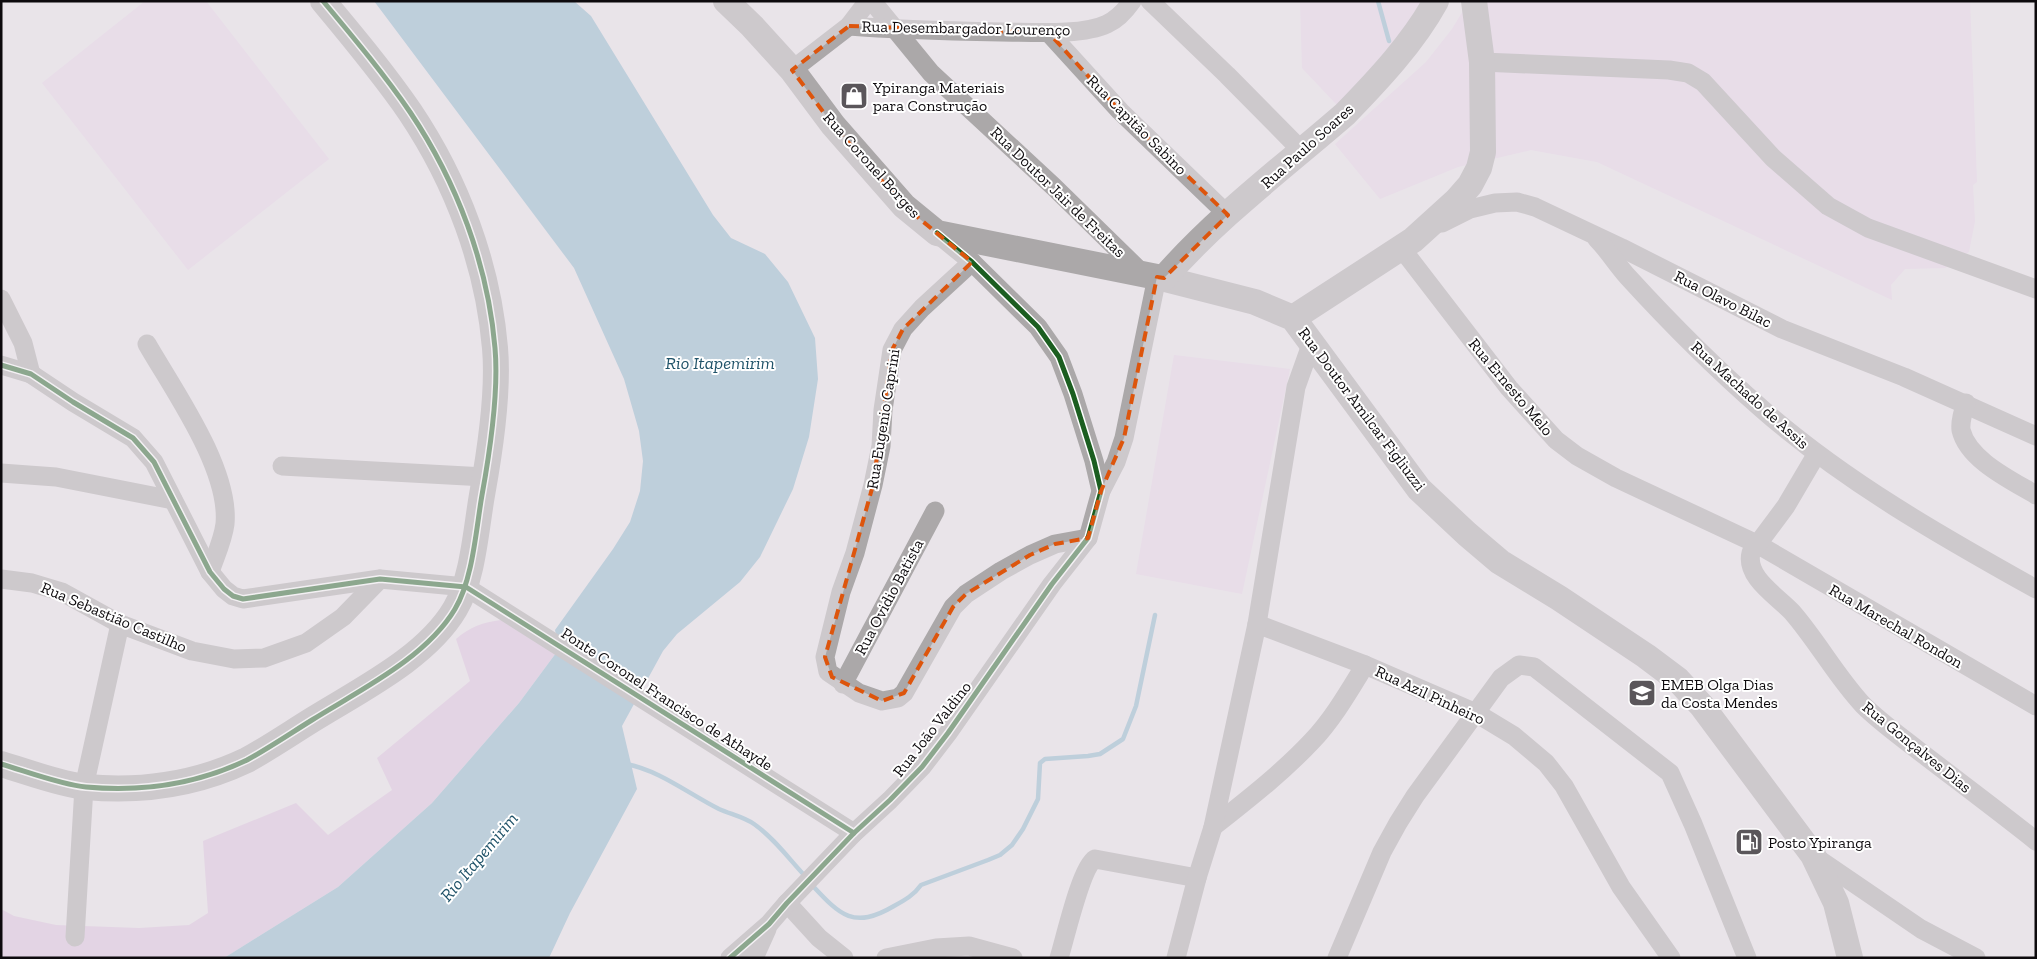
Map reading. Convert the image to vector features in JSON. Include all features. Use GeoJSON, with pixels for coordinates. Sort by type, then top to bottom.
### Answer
{"type":"FeatureCollection","features":[{"type":"Feature","properties":{"kind":"street"},"geometry":{"type":"LineString","coordinates":[[1,764],[84,787],[135,788],[176,784],[218,773],[249,759],[388,672],[414,653],[436,634],[455,610],[466,587],[485,478],[493,414],[495,351],[489,299],[475,248],[456,195],[411,113],[323,1]]}},
{"type":"Feature","properties":{"kind":"street","name":"Rua Coronel Borges"},"geometry":{"type":"LineString","coordinates":[[726,1],[752,26],[792,70],[833,125],[904,206],[972,262],[1038,327],[1059,357],[1073,394],[1094,461],[1101,491],[1088,538]]}},
{"type":"Feature","properties":{"kind":"street"},"geometry":{"type":"LineString","coordinates":[[792,70],[849,26],[870,1]]}},
{"type":"Feature","properties":{"kind":"street","name":"Rua Doutor Jair de Freitas"},"geometry":{"type":"LineString","coordinates":[[870,1],[931,73],[1054,187],[1154,276]]}},
{"type":"Feature","properties":{"kind":"street","name":"Rua Desembargador Lourenço"},"geometry":{"type":"LineString","coordinates":[[849,26],[894,30],[1049,33],[1090,29],[1106,25],[1121,16],[1132,1]]}},
{"type":"Feature","properties":{"kind":"street"},"geometry":{"type":"LineString","coordinates":[[1150,1],[1302,151]]}},
{"type":"Feature","properties":{"kind":"street","name":"Rua Paulo Soares"},"geometry":{"type":"LineString","coordinates":[[1154,276],[1184,255],[1228,214],[1345,114],[1396,58],[1436,1]]}},
{"type":"Feature","properties":{"kind":"street","name":"Rua Olavo Bilac"},"geometry":{"type":"LineString","coordinates":[[1407,245],[1456,201],[1470,185],[1480,168],[1483,152],[1482,62],[1474,1]]}},
{"type":"Feature","properties":{"kind":"street","name":"Rua Capitão Sabino"},"geometry":{"type":"LineString","coordinates":[[1049,33],[1120,111],[1228,214]]}},
{"type":"Feature","properties":{"kind":"street"},"geometry":{"type":"LineString","coordinates":[[1482,62],[1668,70],[1688,73],[1704,82],[1773,158],[1828,206],[1868,228],[2036,289]]}},
{"type":"Feature","properties":{"kind":"street","name":"Rua Olavo Bilac"},"geometry":{"type":"LineString","coordinates":[[1293,318],[1407,245],[1470,209],[1495,203],[1517,202],[1535,207],[1592,234],[1782,329],[1966,403],[2036,436]]}},
{"type":"Feature","properties":{"kind":"street","name":"Rua Doutor Amilcar Figliuzzi"},"geometry":{"type":"LineString","coordinates":[[937,233],[1154,276],[1255,302],[1293,318],[1419,489],[1500,562],[1559,598],[1646,656],[1678,680],[1702,706],[1813,856],[1836,903],[1850,958]]}},
{"type":"Feature","properties":{"kind":"street","name":"Rua Machado de Assis"},"geometry":{"type":"LineString","coordinates":[[1592,234],[1627,276],[1717,368],[1816,454],[1966,550],[2036,590]]}},
{"type":"Feature","properties":{"kind":"street","name":"Rua Ernesto Melo"},"geometry":{"type":"LineString","coordinates":[[1407,245],[1509,388],[1556,440],[1577,456],[1616,478],[1757,544]]}},
{"type":"Feature","properties":{"kind":"street","name":"Rua Eugenio Caprini"},"geometry":{"type":"LineString","coordinates":[[843,684],[828,672],[825,657],[841,592],[855,553],[875,477],[881,446],[882,410],[892,350],[903,329],[922,308],[972,262]]}},
{"type":"Feature","properties":{"kind":"street"},"geometry":{"type":"LineString","coordinates":[[1101,491],[1116,462],[1124,438],[1154,276]]}},
{"type":"Feature","properties":{"kind":"street"},"geometry":{"type":"LineString","coordinates":[[1,299],[23,343],[31,374]]}},
{"type":"Feature","properties":{"kind":"street"},"geometry":{"type":"LineString","coordinates":[[1176,958],[1197,878],[1213,827],[1258,624],[1296,387],[1312,342]]}},
{"type":"Feature","properties":{"kind":"street"},"geometry":{"type":"LineString","coordinates":[[147,344],[207,448],[220,481],[225,508],[225,526],[210,572]]}},
{"type":"Feature","properties":{"kind":"street"},"geometry":{"type":"LineString","coordinates":[[1,365],[31,374],[133,438],[154,462],[210,572],[224,589],[233,596],[243,599],[380,579],[466,587]]}},
{"type":"Feature","properties":{"kind":"street"},"geometry":{"type":"LineString","coordinates":[[1966,403],[1961,420],[1961,430],[1969,448],[1981,461],[2036,495]]}},
{"type":"Feature","properties":{"kind":"street"},"geometry":{"type":"LineString","coordinates":[[1757,544],[1786,506],[1816,454]]}},
{"type":"Feature","properties":{"kind":"street"},"geometry":{"type":"LineString","coordinates":[[282,466],[485,478]]}},
{"type":"Feature","properties":{"kind":"street"},"geometry":{"type":"LineString","coordinates":[[1,473],[56,477],[173,500]]}},
{"type":"Feature","properties":{"kind":"street","name":"Rua Ovidio Batista"},"geometry":{"type":"LineString","coordinates":[[843,684],[935,510]]}},
{"type":"Feature","properties":{"kind":"street"},"geometry":{"type":"LineString","coordinates":[[843,684],[859,693],[882,701],[898,698],[904,693],[953,607],[960,600],[1001,571],[1055,544],[1088,538]]}},
{"type":"Feature","properties":{"kind":"street","name":"Rua João Valdino"},"geometry":{"type":"LineString","coordinates":[[730,958],[769,924],[854,833],[922,767],[948,733],[1052,584],[1088,538]]}},
{"type":"Feature","properties":{"kind":"street","name":"Rua Marechal Rondon"},"geometry":{"type":"LineString","coordinates":[[1757,544],[2036,706]]}},
{"type":"Feature","properties":{"kind":"street","name":"Rua Gonçalves Dias"},"geometry":{"type":"LineString","coordinates":[[1757,544],[1750,558],[1754,574],[1791,611],[1832,668],[1864,706],[1954,779],[2036,841]]}},
{"type":"Feature","properties":{"kind":"street","name":"Rua Sebastião Castilho"},"geometry":{"type":"LineString","coordinates":[[1,579],[32,582],[62,592],[120,624],[192,651],[234,659],[264,658],[306,643],[343,617],[380,579]]}},
{"type":"Feature","properties":{"kind":"street","name":"Ponte Coronel Francisco de Athayde"},"geometry":{"type":"LineString","coordinates":[[466,587],[854,833]]}},
{"type":"Feature","properties":{"kind":"street"},"geometry":{"type":"LineString","coordinates":[[75,937],[84,787],[120,624]]}},
{"type":"Feature","properties":{"kind":"street","name":"Rua Azil Pinheiro"},"geometry":{"type":"LineString","coordinates":[[1258,624],[1365,665],[1476,713],[1514,736],[1546,763],[1564,786],[1621,888],[1671,958]]}},
{"type":"Feature","properties":{"kind":"street"},"geometry":{"type":"LineString","coordinates":[[1213,827],[1292,762],[1314,740],[1347,695],[1365,665]]}},
{"type":"Feature","properties":{"kind":"street"},"geometry":{"type":"LineString","coordinates":[[1337,958],[1382,852],[1415,796],[1501,678],[1512,668],[1519,665],[1534,667],[1670,773],[1693,824],[1747,958]]}},
{"type":"Feature","properties":{"kind":"street"},"geometry":{"type":"LineString","coordinates":[[1813,856],[1922,929],[1976,958]]}},
{"type":"Feature","properties":{"kind":"street"},"geometry":{"type":"LineString","coordinates":[[1059,958],[1082,881],[1088,866],[1095,859],[1197,878]]}},
{"type":"Feature","properties":{"kind":"street"},"geometry":{"type":"LineString","coordinates":[[787,903],[819,938],[844,958]]}},
{"type":"Feature","properties":{"kind":"street","name":"Rua João Valdino"},"geometry":{"type":"LineString","coordinates":[[754,958],[769,924]]}},
{"type":"Feature","properties":{"kind":"street"},"geometry":{"type":"LineString","coordinates":[[886,958],[952,946],[968,946],[1013,958]]}},
{"type":"Feature","properties":{"kind":"highlighted area"},"geometry":{"type":"Polygon","coordinates":[[[849,26],[1049,33],[1120,111],[1228,215],[1164,278],[1157,277],[1124,438],[1101,491],[1088,538],[1055,544],[1030,555],[966,594],[953,607],[904,693],[882,701],[832,677],[825,657],[873,485],[892,350],[903,329],[972,262],[904,206],[833,125],[792,70],[849,26]]]}},
{"type":"Feature","properties":{"kind":"shaded area"},"geometry":{"type":"Polygon","coordinates":[[[145,1],[206,1],[329,159],[188,270],[42,83],[145,1]]]}},
{"type":"Feature","properties":{"kind":"shaded area"},"geometry":{"type":"Polygon","coordinates":[[[1300,1],[1437,1],[1337,105],[1302,68],[1300,1]]]}},
{"type":"Feature","properties":{"kind":"shaded area"},"geometry":{"type":"Polygon","coordinates":[[[1469,1],[1970,1],[1977,182],[1973,185],[1975,221],[1969,252],[1945,268],[1905,269],[1891,285],[1892,300],[1597,162],[1531,150],[1458,167],[1380,199],[1335,144],[1426,62],[1452,29],[1469,1]]]}},
{"type":"Feature","properties":{"kind":"shaded area"},"geometry":{"type":"Polygon","coordinates":[[[1174,355],[1290,369],[1242,594],[1136,574],[1174,355]]]}},
{"type":"Feature","properties":{"kind":"shaded area"},"geometry":{"type":"Polygon","coordinates":[[[501,620],[559,649],[519,703],[432,803],[338,887],[224,958],[1,957],[1,909],[14,916],[56,925],[139,928],[189,925],[208,913],[203,841],[296,803],[328,835],[392,790],[377,758],[470,681],[456,639],[466,631],[477,626],[501,620]]]}},
{"type":"Feature","properties":{"kind":"water","name":"Rio Itapemirim"},"geometry":{"type":"Polygon","coordinates":[[[374,1],[574,1],[591,16],[713,215],[731,238],[765,254],[788,282],[815,338],[818,379],[809,437],[793,489],[760,557],[740,582],[677,634],[663,651],[622,726],[637,789],[570,913],[549,958],[224,958],[338,887],[432,803],[519,703],[559,649],[555,630],[630,522],[640,491],[643,461],[639,431],[624,379],[574,268],[374,1]]]}},
{"type":"Feature","properties":{"kind":"waterway"},"geometry":{"type":"LineString","coordinates":[[1378,1],[1389,41]]}},
{"type":"Feature","properties":{"kind":"waterway"},"geometry":{"type":"LineString","coordinates":[[811,884],[839,911],[857,918],[868,917],[902,902],[921,885],[1000,855],[1012,845],[1023,829],[1038,799],[1040,763],[1045,759],[1100,754],[1123,739],[1136,706],[1155,615]]}},
{"type":"Feature","properties":{"kind":"waterway"},"geometry":{"type":"LineString","coordinates":[[626,764],[650,771],[719,809],[754,824],[775,842],[805,876]]}},
{"type":"Feature","properties":{"kind":"cycle path"},"geometry":{"type":"LineString","coordinates":[[1,764],[66,784],[107,788],[148,787],[168,784],[208,775],[228,768],[263,751],[391,672],[410,658],[442,627],[461,597],[473,554],[491,441],[495,403],[495,348],[485,286],[468,225],[456,196],[427,139],[390,84],[323,1]]}},
{"type":"Feature","properties":{"kind":"cycle path"},"geometry":{"type":"LineString","coordinates":[[730,958],[769,924],[854,833],[922,767],[948,733],[1052,584],[1088,538],[1101,491],[1094,461],[1059,357],[1038,327],[972,262],[937,233]]}},
{"type":"Feature","properties":{"kind":"cycle path"},"geometry":{"type":"LineString","coordinates":[[1,365],[31,374],[133,438],[154,462],[210,572],[224,589],[233,596],[243,599],[380,579],[466,587],[854,833]]}},
{"type":"Feature","properties":{"kind":"place","name":"Ypiranga Materiais para Construção"},"geometry":{"type":"Point","coordinates":[854,96]}},
{"type":"Feature","properties":{"kind":"place","name":"EMEB Olga Dias da Costa Mendes"},"geometry":{"type":"Point","coordinates":[1642,693]}},
{"type":"Feature","properties":{"kind":"place","name":"Posto Ypiranga"},"geometry":{"type":"Point","coordinates":[1749,842]}}]}
